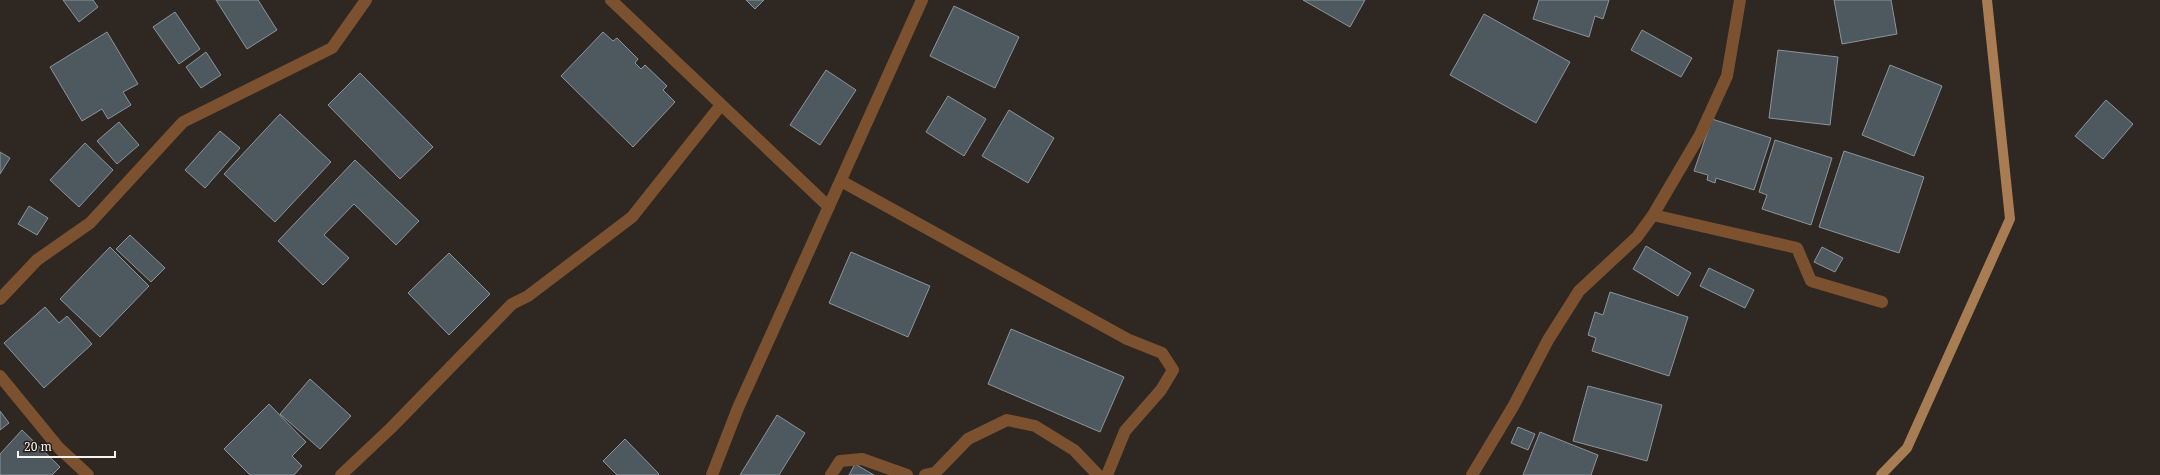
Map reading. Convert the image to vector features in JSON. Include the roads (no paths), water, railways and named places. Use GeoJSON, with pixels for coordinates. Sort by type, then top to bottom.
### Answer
{"type":"FeatureCollection","features":[{"type":"Feature","properties":{"kind":"street"},"geometry":{"type":"LineString","coordinates":[[0,299],[37,260],[90,223],[183,122],[332,48],[366,0]]}},
{"type":"Feature","properties":{"kind":"street"},"geometry":{"type":"LineString","coordinates":[[611,0],[829,207]]}},
{"type":"Feature","properties":{"kind":"street"},"geometry":{"type":"LineString","coordinates":[[712,475],[738,408],[922,0]]}},
{"type":"Feature","properties":{"kind":"street"},"geometry":{"type":"LineString","coordinates":[[1472,475],[1514,405],[1548,340],[1579,291],[1637,237],[1653,215],[1700,135],[1727,76],[1740,0]]}},
{"type":"Feature","properties":{"kind":"street"},"geometry":{"type":"LineString","coordinates":[[341,475],[391,428],[512,304],[528,296],[632,217],[721,105]]}},
{"type":"Feature","properties":{"kind":"street"},"geometry":{"type":"LineString","coordinates":[[841,180],[1127,339],[1162,354],[1173,370],[1161,390],[1126,431],[1106,475]]}},
{"type":"Feature","properties":{"kind":"street"},"geometry":{"type":"LineString","coordinates":[[1653,215],[1797,248],[1811,281],[1882,302]]}},
{"type":"Feature","properties":{"kind":"street"},"geometry":{"type":"LineString","coordinates":[[0,376],[59,448],[88,475]]}},
{"type":"Feature","properties":{"kind":"street"},"geometry":{"type":"LineString","coordinates":[[925,475],[935,473],[968,440],[1007,420],[1035,426],[1074,450],[1098,475]]}},
{"type":"Feature","properties":{"kind":"street"},"geometry":{"type":"LineString","coordinates":[[830,475],[840,461],[862,459],[907,475]]}},
{"type":"Feature","properties":{"kind":"waterway"},"geometry":{"type":"LineString","coordinates":[[1881,475],[1907,448],[2010,219],[1987,0]]}}]}
